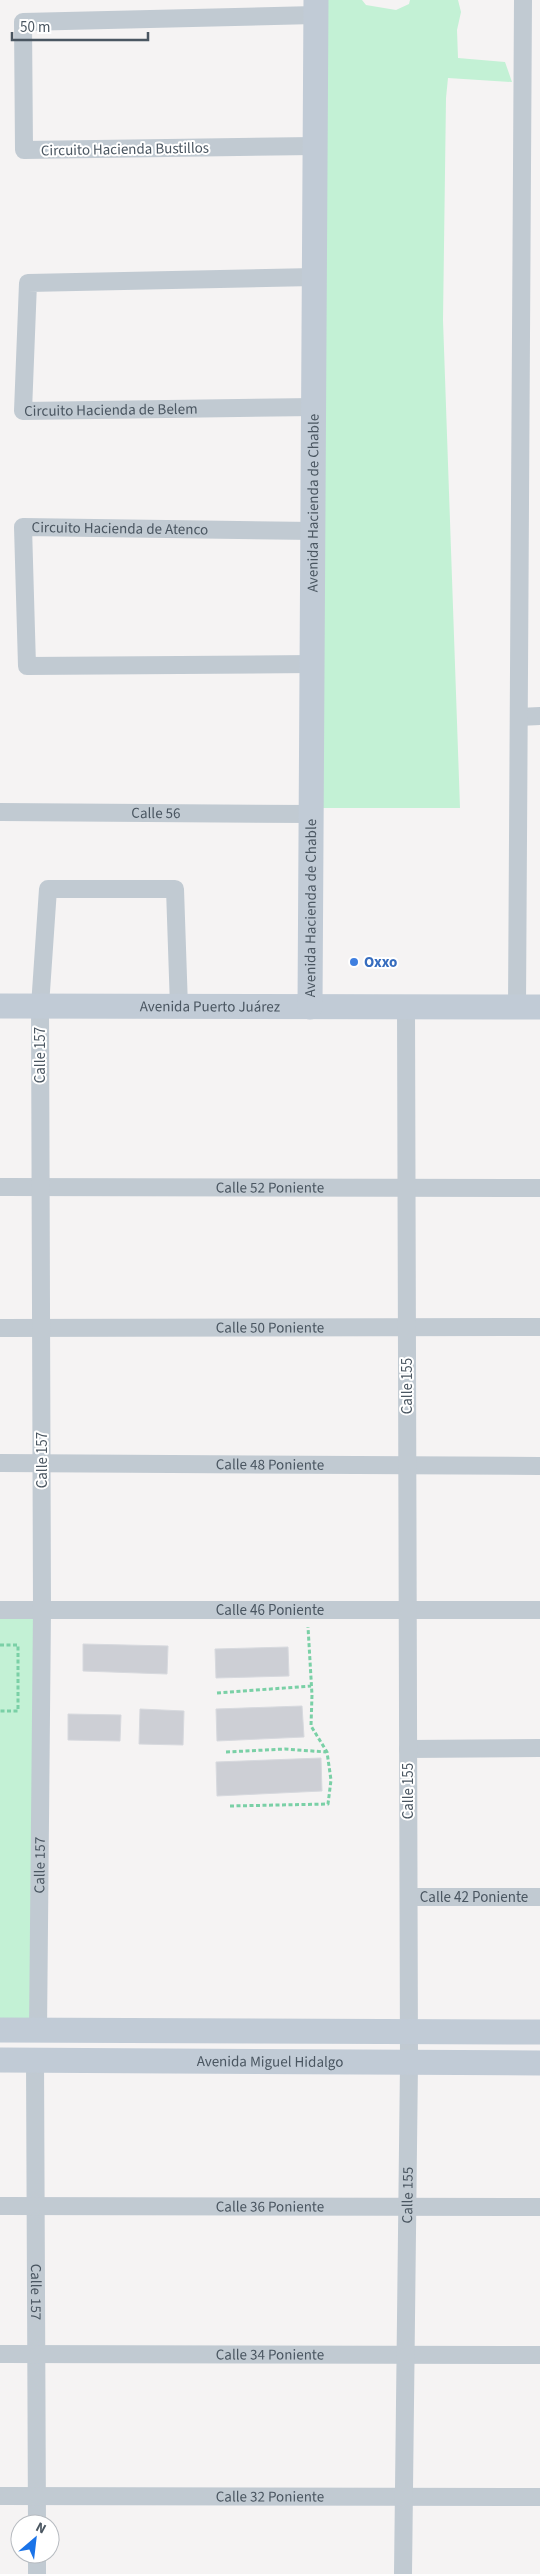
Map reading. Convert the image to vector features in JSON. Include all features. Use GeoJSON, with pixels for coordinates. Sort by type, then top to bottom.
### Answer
{"type":"FeatureCollection","features":[{"type":"Feature","properties":{"kind":"street"},"geometry":{"type":"LineString","coordinates":[[523,0],[519,717],[529,1007]]}},
{"type":"Feature","properties":{"kind":"street","name":"Avenida Hacienda de Chable"},"geometry":{"type":"LineString","coordinates":[[310,1007],[314,531],[315,8]]}},
{"type":"Feature","properties":{"kind":"street","name":"Circuito Hacienda Bustillos"},"geometry":{"type":"LineString","coordinates":[[314,146],[24,150],[23,22],[315,8]]}},
{"type":"Feature","properties":{"kind":"street","name":"Circuito Hacienda de Belem"},"geometry":{"type":"LineString","coordinates":[[314,276],[28,283],[23,411],[314,407]]}},
{"type":"Feature","properties":{"kind":"street","name":"Circuito Hacienda de Atenco"},"geometry":{"type":"LineString","coordinates":[[313,664],[27,666],[23,527],[314,531]]}},
{"type":"Feature","properties":{"kind":"street"},"geometry":{"type":"LineString","coordinates":[[519,717],[540,716]]}},
{"type":"Feature","properties":{"kind":"street","name":"Calle 56"},"geometry":{"type":"LineString","coordinates":[[0,812],[311,814]]}},
{"type":"Feature","properties":{"kind":"street","name":"Calle 157"},"geometry":{"type":"LineString","coordinates":[[38,2030],[42,1610],[40,1006],[48,889],[175,888],[179,1007]]}},
{"type":"Feature","properties":{"kind":"street","name":"Avenida Puerto Juárez"},"geometry":{"type":"LineString","coordinates":[[0,1006],[529,1007]]}},
{"type":"Feature","properties":{"kind":"street","name":"Calle 155"},"geometry":{"type":"LineString","coordinates":[[403,2574],[409,2062],[406,1007]]}},
{"type":"Feature","properties":{"kind":"street","name":"Calle 52 Poniente"},"geometry":{"type":"LineString","coordinates":[[0,1187],[540,1188]]}},
{"type":"Feature","properties":{"kind":"street","name":"Calle 50 Poniente"},"geometry":{"type":"LineString","coordinates":[[0,1328],[407,1329],[540,1327]]}},
{"type":"Feature","properties":{"kind":"street","name":"Calle 48 Poniente"},"geometry":{"type":"LineString","coordinates":[[0,1463],[540,1466]]}},
{"type":"Feature","properties":{"kind":"street","name":"Calle 46 Poniente"},"geometry":{"type":"LineString","coordinates":[[0,1610],[540,1610]]}},
{"type":"Feature","properties":{"kind":"street"},"geometry":{"type":"LineString","coordinates":[[408,1749],[540,1748]]}},
{"type":"Feature","properties":{"kind":"street","name":"Calle 42 Poniente"},"geometry":{"type":"LineString","coordinates":[[409,1897],[540,1897]]}},
{"type":"Feature","properties":{"kind":"street","name":"Avenida Miguel Hidalgo"},"geometry":{"type":"LineString","coordinates":[[0,2030],[540,2032]]}},
{"type":"Feature","properties":{"kind":"street","name":"Avenida Miguel Hidalgo"},"geometry":{"type":"LineString","coordinates":[[0,2060],[540,2063]]}},
{"type":"Feature","properties":{"kind":"street","name":"Calle 157"},"geometry":{"type":"LineString","coordinates":[[35,2060],[37,2514]]}},
{"type":"Feature","properties":{"kind":"street","name":"Calle 36 Poniente"},"geometry":{"type":"LineString","coordinates":[[0,2206],[540,2207]]}},
{"type":"Feature","properties":{"kind":"street","name":"Calle 34 Poniente"},"geometry":{"type":"LineString","coordinates":[[0,2354],[540,2355]]}},
{"type":"Feature","properties":{"kind":"street","name":"Calle 32 Poniente"},"geometry":{"type":"LineString","coordinates":[[0,2496],[540,2497]]}},
{"type":"Feature","properties":{"kind":"path"},"geometry":{"type":"LineString","coordinates":[[230,1806],[328,1804],[331,1780],[327,1752],[311,1726],[307,1611]]}},
{"type":"Feature","properties":{"kind":"path"},"geometry":{"type":"LineString","coordinates":[[0,1645],[18,1645],[18,1711],[0,1711]]}},
{"type":"Feature","properties":{"kind":"path"},"geometry":{"type":"LineString","coordinates":[[217,1693],[311,1686]]}},
{"type":"Feature","properties":{"kind":"path"},"geometry":{"type":"LineString","coordinates":[[226,1752],[285,1749],[327,1752]]}},
{"type":"Feature","properties":{"kind":"green space"},"geometry":{"type":"Polygon","coordinates":[[[326,0],[362,0],[366,5],[396,10],[409,4],[410,0],[458,0],[461,12],[457,30],[458,58],[505,62],[512,82],[448,78],[446,98],[443,320],[460,808],[321,808],[326,0]]]}},
{"type":"Feature","properties":{"kind":"green space"},"geometry":{"type":"Polygon","coordinates":[[[0,1611],[41,1611],[38,2030],[0,2030],[0,1611]]]}},
{"type":"Feature","properties":{"kind":"building"},"geometry":{"type":"Polygon","coordinates":[[[83,1644],[168,1646],[167,1674],[83,1671],[83,1644]]]}},
{"type":"Feature","properties":{"kind":"building"},"geometry":{"type":"Polygon","coordinates":[[[288,1647],[289,1676],[216,1678],[215,1649],[288,1647]]]}},
{"type":"Feature","properties":{"kind":"building"},"geometry":{"type":"Polygon","coordinates":[[[302,1706],[304,1737],[217,1741],[216,1709],[302,1706]]]}},
{"type":"Feature","properties":{"kind":"building"},"geometry":{"type":"Polygon","coordinates":[[[140,1709],[184,1711],[183,1745],[139,1744],[140,1709]]]}},
{"type":"Feature","properties":{"kind":"building"},"geometry":{"type":"Polygon","coordinates":[[[68,1714],[121,1715],[120,1741],[68,1740],[68,1714]]]}},
{"type":"Feature","properties":{"kind":"building"},"geometry":{"type":"Polygon","coordinates":[[[321,1758],[322,1791],[217,1796],[216,1762],[321,1758]]]}},
{"type":"Feature","properties":{"kind":"place","name":"Oxxo"},"geometry":{"type":"Point","coordinates":[354,962]}}]}
